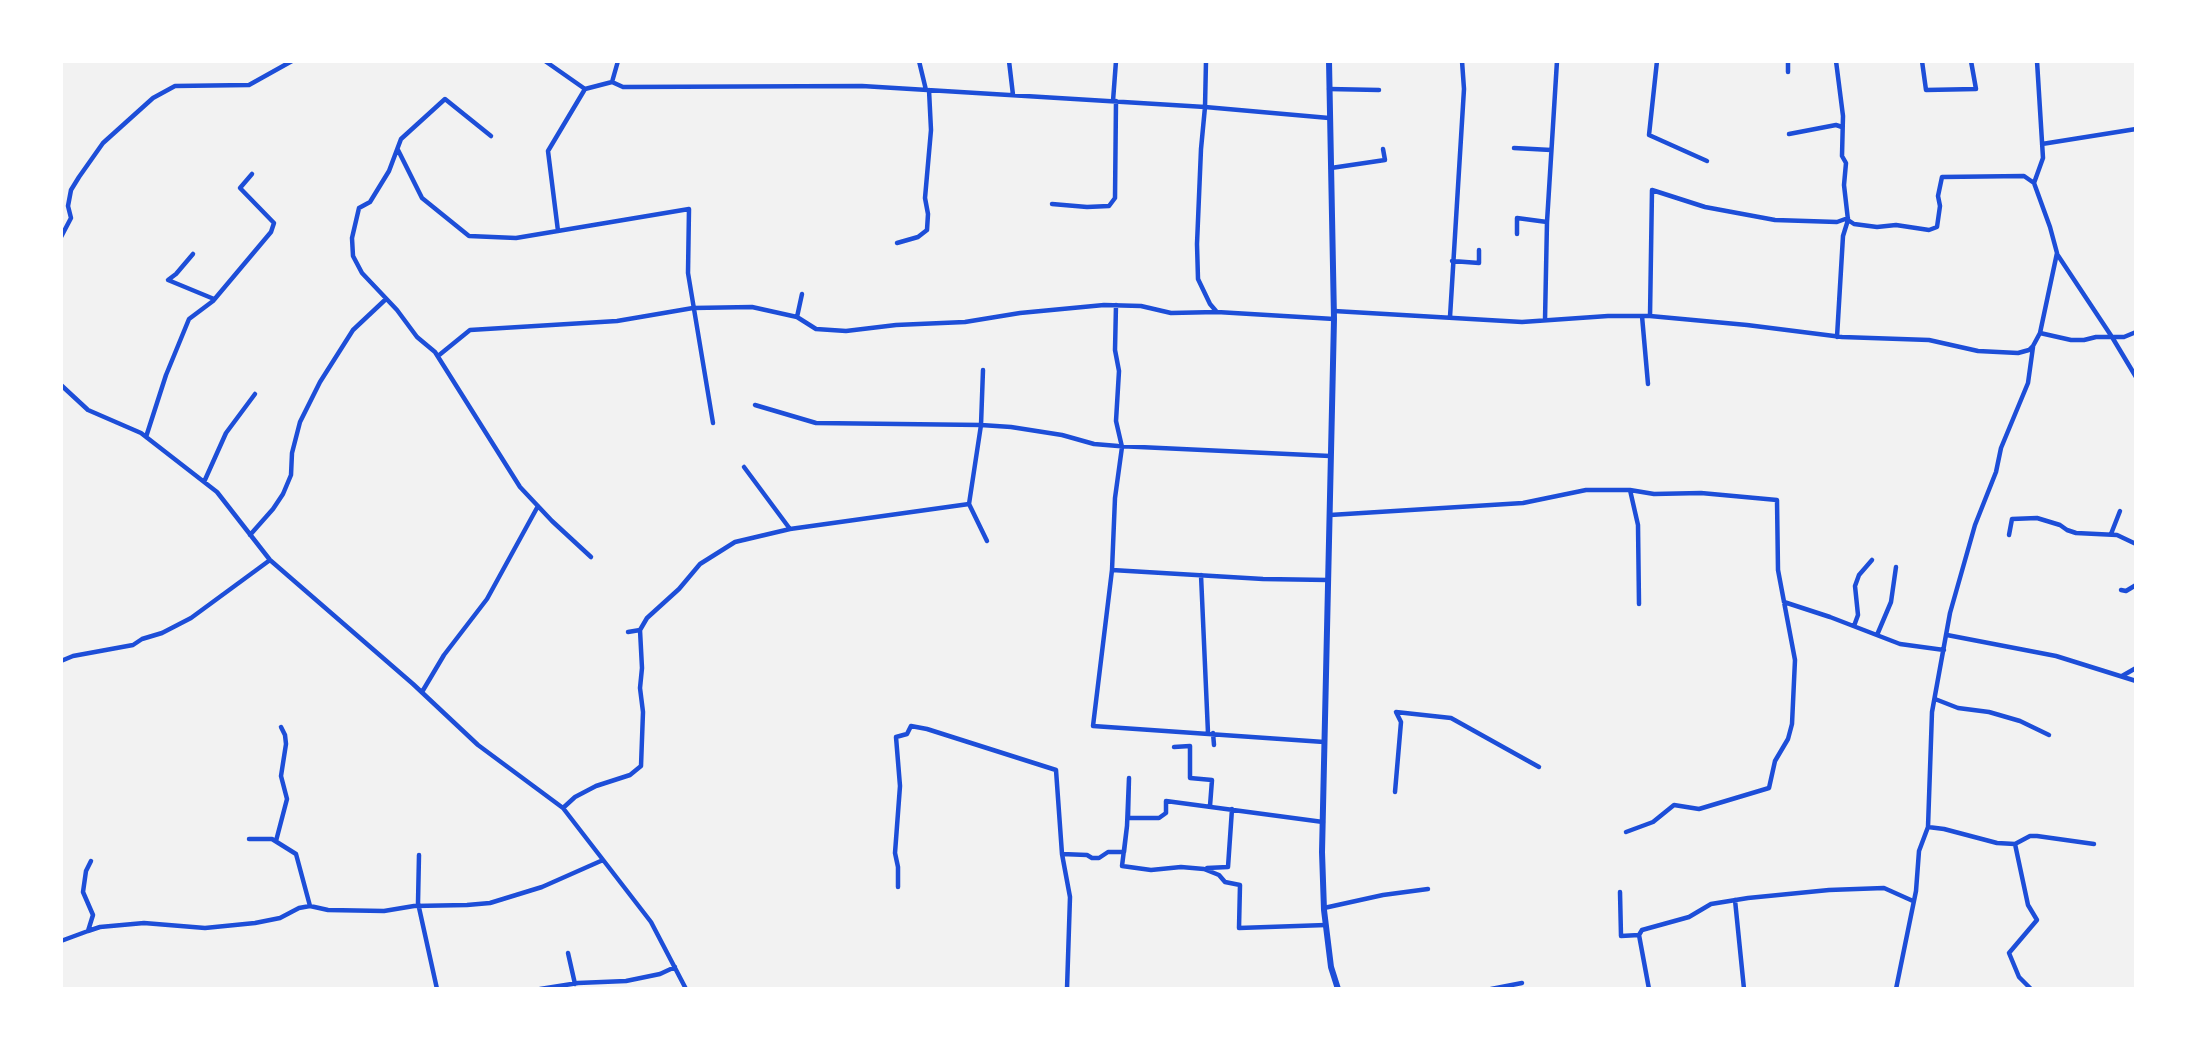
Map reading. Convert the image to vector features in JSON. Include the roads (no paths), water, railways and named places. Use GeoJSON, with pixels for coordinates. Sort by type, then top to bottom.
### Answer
{"type":"FeatureCollection","features":[{"type":"Feature","properties":{"kind":"main road"},"geometry":{"type":"LineString","coordinates":[[1329,61],[1334,319],[1322,852],[1324,908],[1331,967],[1338,989]]}},
{"type":"Feature","properties":{"kind":"street"},"geometry":{"type":"LineString","coordinates":[[61,237],[71,218],[68,206],[71,190],[79,177],[103,143],[153,99],[175,86],[249,85],[292,61]]}},
{"type":"Feature","properties":{"kind":"street"},"geometry":{"type":"LineString","coordinates":[[545,61],[585,89]]}},
{"type":"Feature","properties":{"kind":"street"},"geometry":{"type":"LineString","coordinates":[[612,82],[618,61]]}},
{"type":"Feature","properties":{"kind":"street"},"geometry":{"type":"LineString","coordinates":[[897,243],[918,237],[927,230],[925,198],[931,130],[928,90],[919,61]]}},
{"type":"Feature","properties":{"kind":"street"},"geometry":{"type":"LineString","coordinates":[[1009,61],[1013,95]]}},
{"type":"Feature","properties":{"kind":"street"},"geometry":{"type":"LineString","coordinates":[[1052,204],[1087,208],[1109,205],[1115,198],[1116,61]]}},
{"type":"Feature","properties":{"kind":"street"},"geometry":{"type":"LineString","coordinates":[[1206,61],[1198,279],[1217,312]]}},
{"type":"Feature","properties":{"kind":"street"},"geometry":{"type":"LineString","coordinates":[[1450,317],[1464,89],[1462,61]]}},
{"type":"Feature","properties":{"kind":"street"},"geometry":{"type":"LineString","coordinates":[[1545,320],[1557,61]]}},
{"type":"Feature","properties":{"kind":"street"},"geometry":{"type":"LineString","coordinates":[[1657,61],[1649,135],[1707,161]]}},
{"type":"Feature","properties":{"kind":"street"},"geometry":{"type":"LineString","coordinates":[[1788,61],[1788,72]]}},
{"type":"Feature","properties":{"kind":"street"},"geometry":{"type":"LineString","coordinates":[[1836,61],[1842,156],[1846,163],[1844,185],[1848,219],[1843,236],[1837,337]]}},
{"type":"Feature","properties":{"kind":"street"},"geometry":{"type":"LineString","coordinates":[[1922,61],[1926,90],[1976,89],[1971,61]]}},
{"type":"Feature","properties":{"kind":"street"},"geometry":{"type":"LineString","coordinates":[[2034,183],[2043,158],[2037,61]]}},
{"type":"Feature","properties":{"kind":"street"},"geometry":{"type":"LineString","coordinates":[[558,231],[548,151],[585,89],[612,82],[635,88],[862,86],[1205,107],[1329,118]]}},
{"type":"Feature","properties":{"kind":"street"},"geometry":{"type":"LineString","coordinates":[[1329,89],[1379,90]]}},
{"type":"Feature","properties":{"kind":"street"},"geometry":{"type":"LineString","coordinates":[[491,136],[445,99],[401,139],[389,171],[370,202],[359,208],[352,238],[353,256],[362,273],[416,337],[438,356],[520,486],[591,557]]}},
{"type":"Feature","properties":{"kind":"street"},"geometry":{"type":"LineString","coordinates":[[1788,134],[1836,125],[1842,127]]}},
{"type":"Feature","properties":{"kind":"street"},"geometry":{"type":"LineString","coordinates":[[2042,144],[2136,129]]}},
{"type":"Feature","properties":{"kind":"street"},"geometry":{"type":"LineString","coordinates":[[1514,148],[1551,150]]}},
{"type":"Feature","properties":{"kind":"street"},"geometry":{"type":"LineString","coordinates":[[397,149],[422,198],[469,236],[516,238],[689,209],[688,273],[713,423]]}},
{"type":"Feature","properties":{"kind":"street"},"geometry":{"type":"LineString","coordinates":[[1330,168],[1385,160],[1383,149]]}},
{"type":"Feature","properties":{"kind":"street"},"geometry":{"type":"LineString","coordinates":[[146,437],[166,375],[189,319],[214,299],[271,232],[274,223],[240,188],[252,174]]}},
{"type":"Feature","properties":{"kind":"street"},"geometry":{"type":"LineString","coordinates":[[1848,219],[1854,224],[1877,227],[1896,225],[1929,230],[1937,227],[1942,177],[2024,176],[2034,183],[2057,253],[2136,377]]}},
{"type":"Feature","properties":{"kind":"street"},"geometry":{"type":"LineString","coordinates":[[1650,317],[1653,190],[1705,207],[1775,220],[1837,222],[1848,219]]}},
{"type":"Feature","properties":{"kind":"street"},"geometry":{"type":"LineString","coordinates":[[1517,234],[1517,218],[1548,222]]}},
{"type":"Feature","properties":{"kind":"street"},"geometry":{"type":"LineString","coordinates":[[1452,261],[1479,263],[1479,250]]}},
{"type":"Feature","properties":{"kind":"street"},"geometry":{"type":"LineString","coordinates":[[1896,989],[1916,891],[1919,851],[1928,827],[1932,712],[1953,603],[1975,525],[1996,472],[2001,448],[2030,376],[2033,346],[2040,333],[2057,253]]}},
{"type":"Feature","properties":{"kind":"street"},"geometry":{"type":"LineString","coordinates":[[193,254],[168,280],[214,299]]}},
{"type":"Feature","properties":{"kind":"street"},"geometry":{"type":"LineString","coordinates":[[797,317],[802,294]]}},
{"type":"Feature","properties":{"kind":"street"},"geometry":{"type":"LineString","coordinates":[[250,535],[283,494],[291,475],[292,453],[300,422],[320,382],[353,330],[386,299]]}},
{"type":"Feature","properties":{"kind":"street"},"geometry":{"type":"LineString","coordinates":[[1116,305],[1115,350],[1119,372],[1116,421],[1122,447],[1115,498],[1112,570],[1093,726],[1324,742]]}},
{"type":"Feature","properties":{"kind":"street"},"geometry":{"type":"LineString","coordinates":[[438,356],[470,330],[617,321],[693,308],[752,307],[797,317],[816,329],[846,331],[896,325],[965,322],[1059,308],[1116,305],[1141,306],[1171,313],[1217,312],[1334,319]]}},
{"type":"Feature","properties":{"kind":"street"},"geometry":{"type":"LineString","coordinates":[[1333,311],[1522,322],[1642,316],[1746,325],[1837,337],[1929,340],[1978,351],[2018,353],[2033,346]]}},
{"type":"Feature","properties":{"kind":"street"},"geometry":{"type":"LineString","coordinates":[[1642,316],[1648,384]]}},
{"type":"Feature","properties":{"kind":"street"},"geometry":{"type":"LineString","coordinates":[[2040,333],[2071,340],[2124,337],[2136,332]]}},
{"type":"Feature","properties":{"kind":"street"},"geometry":{"type":"LineString","coordinates":[[983,370],[981,425],[970,505],[988,541]]}},
{"type":"Feature","properties":{"kind":"street"},"geometry":{"type":"LineString","coordinates":[[61,385],[88,410],[146,437],[217,492],[270,560],[422,692],[478,745],[563,808],[652,922],[686,989]]}},
{"type":"Feature","properties":{"kind":"street"},"geometry":{"type":"LineString","coordinates":[[204,482],[226,433],[255,394]]}},
{"type":"Feature","properties":{"kind":"street"},"geometry":{"type":"LineString","coordinates":[[754,405],[816,423],[981,425],[1011,427],[1122,447],[1330,456]]}},
{"type":"Feature","properties":{"kind":"street"},"geometry":{"type":"LineString","coordinates":[[744,467],[790,529]]}},
{"type":"Feature","properties":{"kind":"street"},"geometry":{"type":"LineString","coordinates":[[1329,515],[1523,503],[1586,490],[1630,490],[1654,494],[1701,493],[1777,500],[1778,570],[1795,660],[1792,724],[1788,740],[1775,761],[1769,788],[1699,809],[1674,805],[1653,822],[1626,832]]}},
{"type":"Feature","properties":{"kind":"street"},"geometry":{"type":"LineString","coordinates":[[1630,490],[1637,525],[1639,604]]}},
{"type":"Feature","properties":{"kind":"street"},"geometry":{"type":"LineString","coordinates":[[563,808],[575,797],[596,786],[630,775],[641,766],[643,712],[639,688],[642,668],[640,630],[647,618],[680,589],[699,564],[735,542],[790,529],[970,505]]}},
{"type":"Feature","properties":{"kind":"street"},"geometry":{"type":"LineString","coordinates":[[422,692],[444,655],[487,599],[538,506]]}},
{"type":"Feature","properties":{"kind":"street"},"geometry":{"type":"LineString","coordinates":[[2111,534],[2120,511]]}},
{"type":"Feature","properties":{"kind":"street"},"geometry":{"type":"LineString","coordinates":[[2009,535],[2012,519],[2022,518],[2046,520],[2076,533],[2111,534],[2136,544]]}},
{"type":"Feature","properties":{"kind":"street"},"geometry":{"type":"LineString","coordinates":[[61,661],[73,656],[133,645],[142,639],[162,633],[191,618],[270,560]]}},
{"type":"Feature","properties":{"kind":"street"},"geometry":{"type":"LineString","coordinates":[[1854,626],[1857,615],[1855,586],[1859,575],[1872,560]]}},
{"type":"Feature","properties":{"kind":"street"},"geometry":{"type":"LineString","coordinates":[[1877,635],[1891,602],[1896,567]]}},
{"type":"Feature","properties":{"kind":"street"},"geometry":{"type":"LineString","coordinates":[[1112,570],[1328,580]]}},
{"type":"Feature","properties":{"kind":"street"},"geometry":{"type":"LineString","coordinates":[[1201,575],[1214,745]]}},
{"type":"Feature","properties":{"kind":"street"},"geometry":{"type":"LineString","coordinates":[[2121,590],[2126,591],[2136,585]]}},
{"type":"Feature","properties":{"kind":"street"},"geometry":{"type":"LineString","coordinates":[[1783,602],[1900,644],[1944,650]]}},
{"type":"Feature","properties":{"kind":"street"},"geometry":{"type":"LineString","coordinates":[[628,632],[640,630]]}},
{"type":"Feature","properties":{"kind":"street"},"geometry":{"type":"LineString","coordinates":[[1947,635],[2056,656],[2136,681]]}},
{"type":"Feature","properties":{"kind":"street"},"geometry":{"type":"LineString","coordinates":[[2121,677],[2136,668]]}},
{"type":"Feature","properties":{"kind":"street"},"geometry":{"type":"LineString","coordinates":[[1935,699],[1958,708],[1989,712],[2020,721],[2049,735]]}},
{"type":"Feature","properties":{"kind":"street"},"geometry":{"type":"LineString","coordinates":[[1395,792],[1401,722],[1396,712],[1451,719],[1539,767]]}},
{"type":"Feature","properties":{"kind":"street"},"geometry":{"type":"LineString","coordinates":[[898,887],[895,853],[900,786],[896,737],[906,734],[911,726],[927,729],[1056,770],[1062,854],[1070,897],[1067,989]]}},
{"type":"Feature","properties":{"kind":"street"},"geometry":{"type":"LineString","coordinates":[[276,841],[287,799],[281,776],[286,738],[281,727]]}},
{"type":"Feature","properties":{"kind":"street"},"geometry":{"type":"LineString","coordinates":[[1174,747],[1190,746],[1190,778],[1212,780],[1210,806]]}},
{"type":"Feature","properties":{"kind":"street"},"geometry":{"type":"LineString","coordinates":[[1062,854],[1099,858],[1108,852],[1124,852],[1129,778],[1128,818],[1159,818],[1167,813],[1166,801],[1323,822]]}},
{"type":"Feature","properties":{"kind":"street"},"geometry":{"type":"LineString","coordinates":[[1127,826],[1122,866],[1151,870],[1228,867],[1232,809]]}},
{"type":"Feature","properties":{"kind":"street"},"geometry":{"type":"LineString","coordinates":[[1928,827],[1997,843],[2015,844],[2030,836],[2037,836],[2094,844]]}},
{"type":"Feature","properties":{"kind":"street"},"geometry":{"type":"LineString","coordinates":[[249,839],[264,837],[296,854],[310,906]]}},
{"type":"Feature","properties":{"kind":"street"},"geometry":{"type":"LineString","coordinates":[[2015,844],[2028,905],[2037,920],[2009,953],[2019,977],[2031,989]]}},
{"type":"Feature","properties":{"kind":"street"},"geometry":{"type":"LineString","coordinates":[[418,855],[420,906],[437,989]]}},
{"type":"Feature","properties":{"kind":"street"},"geometry":{"type":"LineString","coordinates":[[61,941],[100,927],[144,923],[205,928],[255,923],[280,918],[299,908],[310,906],[328,910],[384,911],[490,902],[542,887],[603,860]]}},
{"type":"Feature","properties":{"kind":"street"},"geometry":{"type":"LineString","coordinates":[[88,931],[93,915],[83,892],[86,871],[91,861]]}},
{"type":"Feature","properties":{"kind":"street"},"geometry":{"type":"LineString","coordinates":[[1204,869],[1219,875],[1225,882],[1240,885],[1239,928],[1326,925]]}},
{"type":"Feature","properties":{"kind":"street"},"geometry":{"type":"LineString","coordinates":[[1620,892],[1621,936],[1639,934],[1642,930],[1689,917],[1711,904],[1735,900],[1829,890],[1884,888],[1913,901]]}},
{"type":"Feature","properties":{"kind":"street"},"geometry":{"type":"LineString","coordinates":[[1324,908],[1383,895],[1428,889]]}},
{"type":"Feature","properties":{"kind":"street"},"geometry":{"type":"LineString","coordinates":[[1735,900],[1744,989]]}},
{"type":"Feature","properties":{"kind":"street"},"geometry":{"type":"LineString","coordinates":[[1639,934],[1649,989]]}},
{"type":"Feature","properties":{"kind":"street"},"geometry":{"type":"LineString","coordinates":[[568,953],[575,984]]}},
{"type":"Feature","properties":{"kind":"street"},"geometry":{"type":"LineString","coordinates":[[540,989],[626,981],[660,974],[675,967]]}},
{"type":"Feature","properties":{"kind":"street"},"geometry":{"type":"LineString","coordinates":[[1491,989],[1522,983]]}}]}
